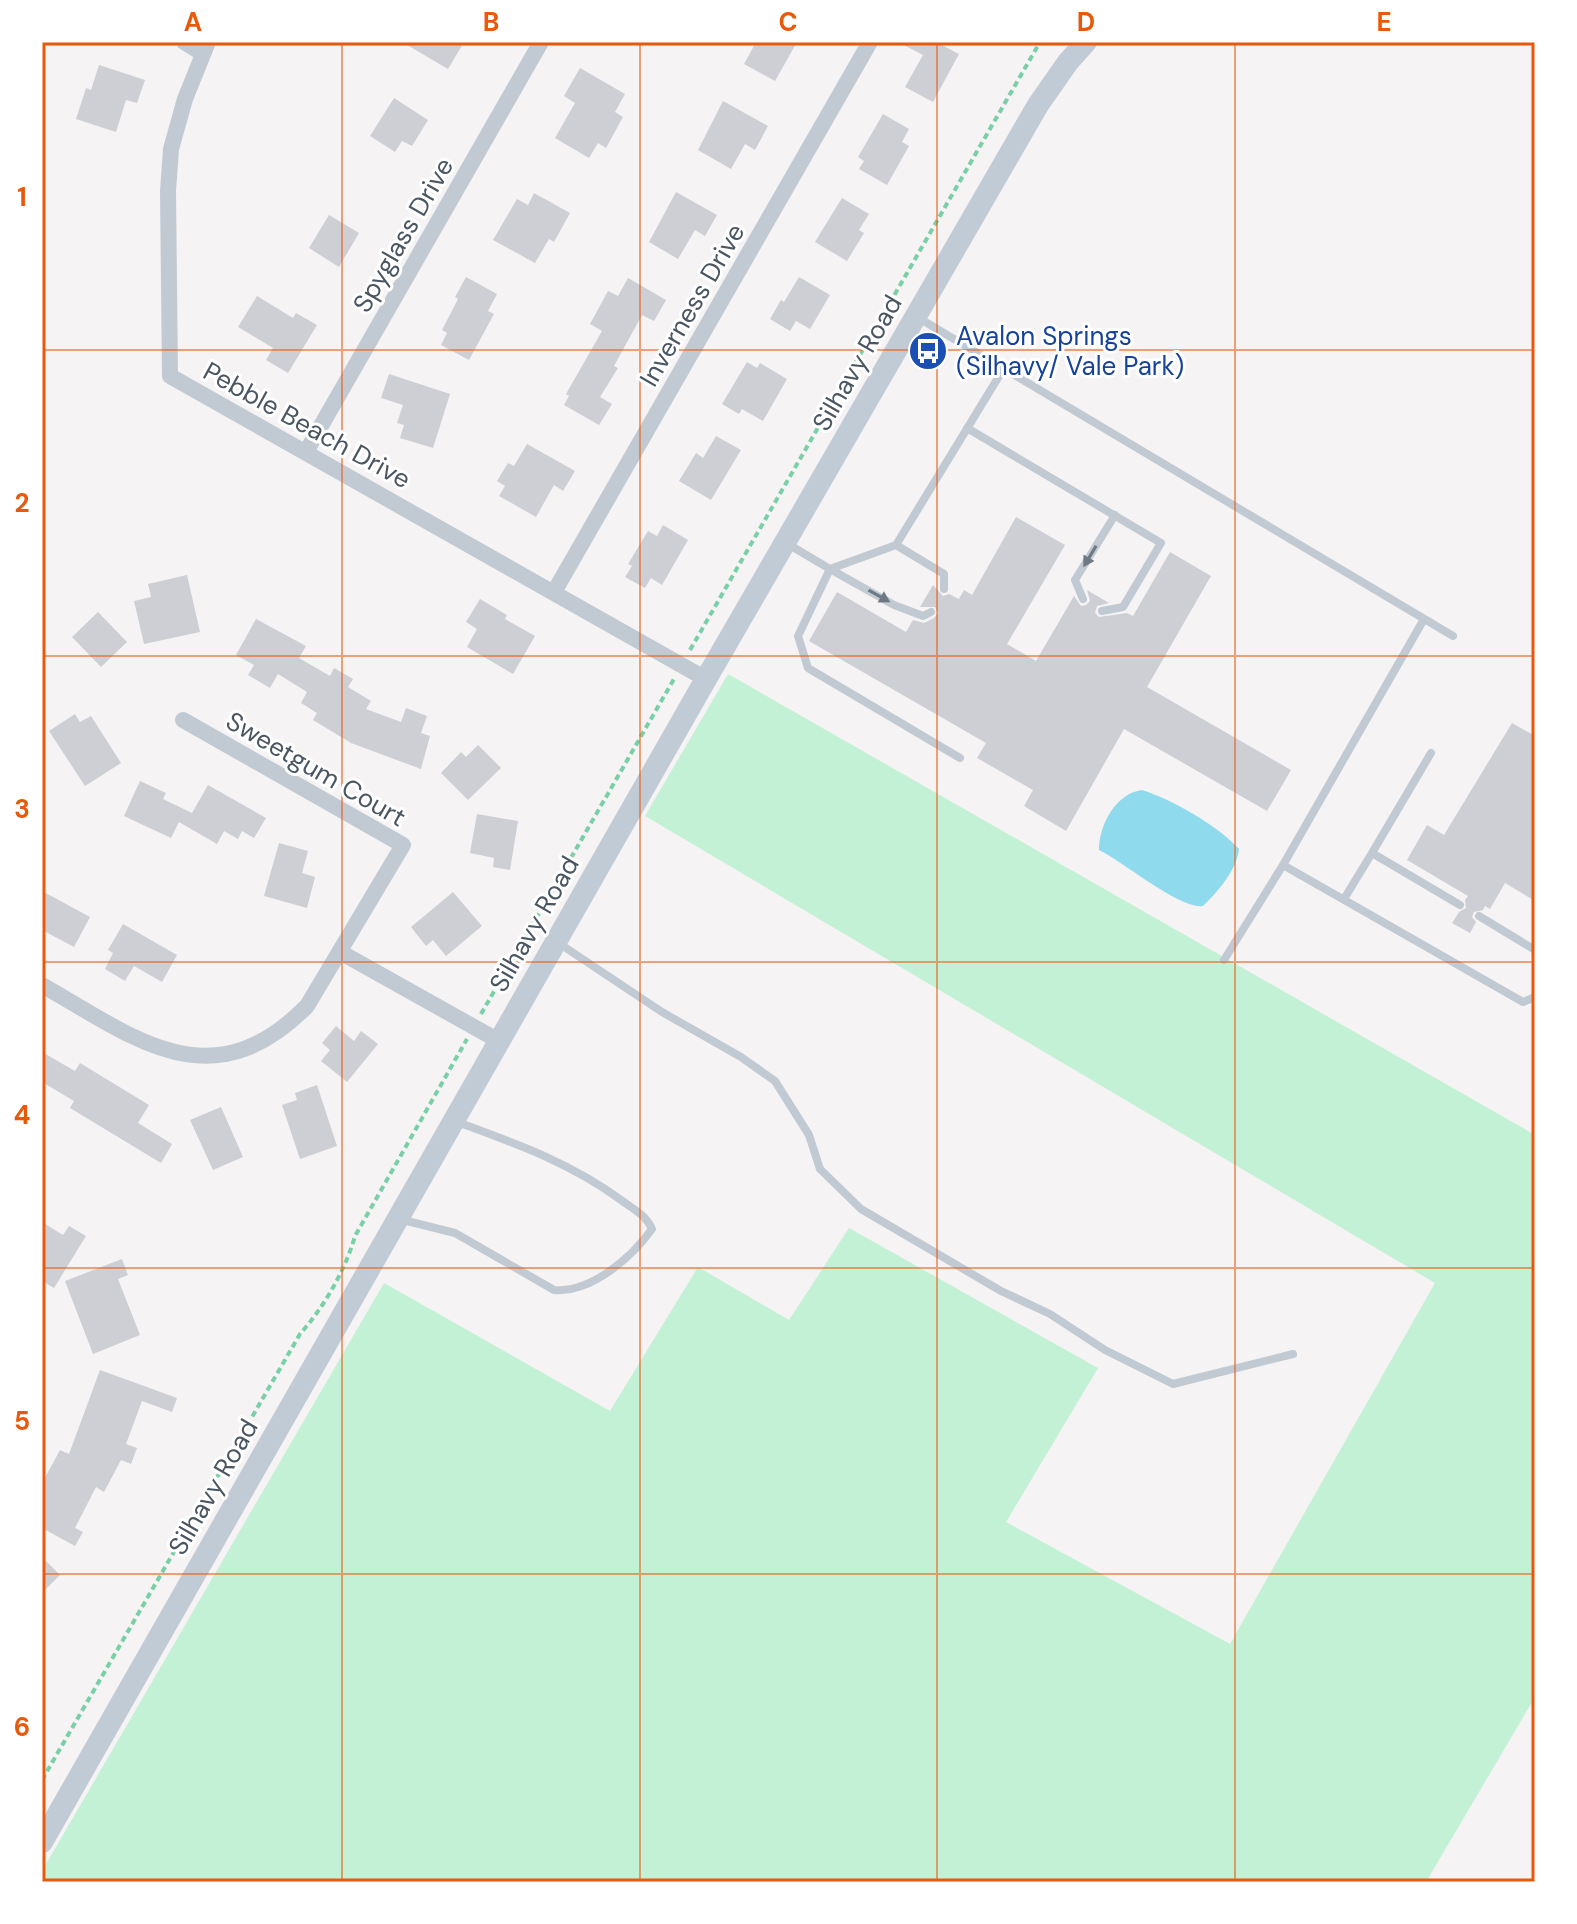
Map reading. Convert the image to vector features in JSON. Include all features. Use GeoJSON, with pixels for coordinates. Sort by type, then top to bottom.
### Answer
{"type":"FeatureCollection","features":[{"type":"Feature","properties":{"kind":"street"},"geometry":{"type":"LineString","coordinates":[[184,42],[205,47]]}},
{"type":"Feature","properties":{"kind":"street","name":"Spyglass Drive"},"geometry":{"type":"LineString","coordinates":[[306,452],[541,42]]}},
{"type":"Feature","properties":{"kind":"street","name":"Inverness Drive"},"geometry":{"type":"LineString","coordinates":[[554,592],[870,42]]}},
{"type":"Feature","properties":{"kind":"street","name":"Silhavy Road"},"geometry":{"type":"LineString","coordinates":[[42,1841],[1038,105],[1086,42]]}},
{"type":"Feature","properties":{"kind":"street","name":"Pebble Beach Drive"},"geometry":{"type":"LineString","coordinates":[[205,47],[198,72],[185,99],[171,149],[168,191],[170,376],[706,679]]}},
{"type":"Feature","properties":{"kind":"street","name":"Sweetgum Court"},"geometry":{"type":"LineString","coordinates":[[183,720],[403,845],[340,952]]}},
{"type":"Feature","properties":{"kind":"street"},"geometry":{"type":"LineString","coordinates":[[42,985],[134,1038],[160,1049],[186,1056],[215,1056],[244,1050],[269,1039],[290,1024],[307,1006],[340,952],[499,1041]]}},
{"type":"Feature","properties":{"kind":"lane"},"geometry":{"type":"LineString","coordinates":[[916,316],[1453,636]]}},
{"type":"Feature","properties":{"kind":"lane"},"geometry":{"type":"LineString","coordinates":[[960,758],[808,668],[798,636],[830,569],[896,545],[1004,368]]}},
{"type":"Feature","properties":{"kind":"lane"},"geometry":{"type":"LineString","coordinates":[[967,428],[1161,543],[1123,607],[1102,611]]}},
{"type":"Feature","properties":{"kind":"lane"},"geometry":{"type":"LineString","coordinates":[[1083,599],[1075,580],[1115,515]]}},
{"type":"Feature","properties":{"kind":"lane"},"geometry":{"type":"LineString","coordinates":[[785,542],[894,605],[923,616],[931,612]]}},
{"type":"Feature","properties":{"kind":"lane"},"geometry":{"type":"LineString","coordinates":[[896,545],[944,574],[944,589]]}},
{"type":"Feature","properties":{"kind":"lane"},"geometry":{"type":"LineString","coordinates":[[1224,960],[1283,865],[1424,619]]}},
{"type":"Feature","properties":{"kind":"lane"},"geometry":{"type":"LineString","coordinates":[[1344,899],[1431,753]]}},
{"type":"Feature","properties":{"kind":"lane"},"geometry":{"type":"LineString","coordinates":[[1372,853],[1460,905]]}},
{"type":"Feature","properties":{"kind":"lane"},"geometry":{"type":"LineString","coordinates":[[1283,865],[1523,1002],[1535,997]]}},
{"type":"Feature","properties":{"kind":"lane"},"geometry":{"type":"LineString","coordinates":[[1479,916],[1535,950]]}},
{"type":"Feature","properties":{"kind":"lane"},"geometry":{"type":"LineString","coordinates":[[556,942],[775,1081],[809,1135],[820,1169],[861,1209],[1001,1291],[1050,1314],[1105,1350],[1173,1384],[1293,1354]]}},
{"type":"Feature","properties":{"kind":"lane"},"geometry":{"type":"LineString","coordinates":[[398,1219],[455,1233],[554,1290],[570,1291],[613,1269],[637,1249],[652,1229],[648,1219],[598,1183],[556,1159],[454,1121]]}},
{"type":"Feature","properties":{"kind":"path"},"geometry":{"type":"LineString","coordinates":[[42,1780],[285,1358],[316,1316],[349,1257],[355,1236],[473,1027],[1040,42]]}},
{"type":"Feature","properties":{"kind":"green space"},"geometry":{"type":"Polygon","coordinates":[[[728,674],[1535,1135],[1535,1697],[1426,1882],[42,1882],[42,1871],[384,1283],[610,1411],[698,1267],[789,1320],[849,1228],[1098,1368],[1006,1522],[1230,1644],[1435,1283],[645,816],[728,674]]]}},
{"type":"Feature","properties":{"kind":"water"},"geometry":{"type":"Polygon","coordinates":[[[1142,790],[1194,814],[1239,849],[1226,880],[1203,906],[1166,893],[1099,850],[1102,830],[1111,812],[1124,797],[1142,790]]]}},
{"type":"Feature","properties":{"kind":"building"},"geometry":{"type":"Polygon","coordinates":[[[402,42],[464,42],[448,69],[402,42]]]}},
{"type":"Feature","properties":{"kind":"building"},"geometry":{"type":"Polygon","coordinates":[[[756,42],[797,42],[775,81],[744,64],[756,42]]]}},
{"type":"Feature","properties":{"kind":"building"},"geometry":{"type":"Polygon","coordinates":[[[898,42],[936,42],[959,54],[933,102],[905,87],[923,55],[898,42]]]}},
{"type":"Feature","properties":{"kind":"building"},"geometry":{"type":"Polygon","coordinates":[[[99,65],[145,80],[137,103],[126,100],[116,132],[76,119],[86,88],[91,90],[99,65]]]}},
{"type":"Feature","properties":{"kind":"building"},"geometry":{"type":"Polygon","coordinates":[[[580,68],[625,94],[615,112],[623,117],[606,148],[598,143],[589,158],[555,138],[575,103],[564,96],[580,68]]]}},
{"type":"Feature","properties":{"kind":"building"},"geometry":{"type":"Polygon","coordinates":[[[394,98],[428,120],[412,146],[402,141],[395,152],[370,136],[394,98]]]}},
{"type":"Feature","properties":{"kind":"building"},"geometry":{"type":"Polygon","coordinates":[[[723,101],[768,126],[755,150],[745,144],[731,169],[698,150],[723,101]]]}},
{"type":"Feature","properties":{"kind":"building"},"geometry":{"type":"Polygon","coordinates":[[[883,114],[909,129],[902,142],[909,146],[887,185],[859,169],[864,161],[858,157],[883,114]]]}},
{"type":"Feature","properties":{"kind":"building"},"geometry":{"type":"Polygon","coordinates":[[[676,192],[717,215],[705,236],[695,230],[678,259],[649,242],[676,192]]]}},
{"type":"Feature","properties":{"kind":"building"},"geometry":{"type":"Polygon","coordinates":[[[534,193],[570,213],[554,242],[549,239],[535,263],[493,240],[517,199],[528,205],[534,193]]]}},
{"type":"Feature","properties":{"kind":"building"},"geometry":{"type":"Polygon","coordinates":[[[842,198],[869,214],[859,230],[864,233],[847,261],[815,242],[842,198]]]}},
{"type":"Feature","properties":{"kind":"building"},"geometry":{"type":"Polygon","coordinates":[[[329,215],[359,233],[339,267],[309,248],[329,215]]]}},
{"type":"Feature","properties":{"kind":"building"},"geometry":{"type":"Polygon","coordinates":[[[466,277],[497,294],[488,311],[494,314],[469,360],[441,345],[447,333],[442,330],[466,277]]]}},
{"type":"Feature","properties":{"kind":"building"},"geometry":{"type":"Polygon","coordinates":[[[799,277],[830,295],[810,329],[796,321],[790,331],[770,319],[799,277]]]}},
{"type":"Feature","properties":{"kind":"building"},"geometry":{"type":"Polygon","coordinates":[[[628,278],[666,300],[654,321],[642,315],[614,366],[618,368],[600,397],[612,404],[599,425],[564,405],[569,396],[566,394],[602,331],[590,324],[608,291],[618,296],[628,278]]]}},
{"type":"Feature","properties":{"kind":"building"},"geometry":{"type":"Polygon","coordinates":[[[257,296],[293,318],[296,313],[317,325],[288,373],[266,360],[273,348],[238,327],[257,296]]]}},
{"type":"Feature","properties":{"kind":"building"},"geometry":{"type":"Polygon","coordinates":[[[747,362],[757,368],[760,363],[787,379],[763,421],[742,409],[739,414],[722,404],[747,362]]]}},
{"type":"Feature","properties":{"kind":"building"},"geometry":{"type":"Polygon","coordinates":[[[389,374],[450,394],[433,448],[400,438],[404,425],[397,423],[403,405],[381,398],[389,374]]]}},
{"type":"Feature","properties":{"kind":"building"},"geometry":{"type":"Polygon","coordinates":[[[716,436],[741,450],[711,500],[679,481],[696,453],[703,458],[716,436]]]}},
{"type":"Feature","properties":{"kind":"building"},"geometry":{"type":"Polygon","coordinates":[[[527,444],[575,471],[563,491],[554,485],[536,517],[499,496],[505,486],[497,481],[508,463],[514,466],[527,444]]]}},
{"type":"Feature","properties":{"kind":"building"},"geometry":{"type":"Polygon","coordinates":[[[1016,517],[1065,545],[1007,644],[1036,661],[1074,596],[1081,606],[1086,605],[1090,601],[1087,590],[1109,603],[1097,606],[1095,613],[1099,617],[1127,613],[1133,616],[1170,552],[1211,576],[1147,687],[1291,770],[1267,811],[1124,729],[1066,831],[1024,806],[1033,790],[977,758],[986,743],[809,641],[837,592],[906,632],[913,620],[924,623],[934,618],[938,613],[935,607],[920,607],[933,585],[943,596],[949,594],[959,599],[964,590],[972,595],[1016,517]]]}},
{"type":"Feature","properties":{"kind":"building"},"geometry":{"type":"Polygon","coordinates":[[[663,525],[688,540],[662,585],[651,578],[645,588],[625,577],[632,566],[628,564],[648,531],[657,536],[663,525]]]}},
{"type":"Feature","properties":{"kind":"building"},"geometry":{"type":"Polygon","coordinates":[[[187,575],[200,632],[144,644],[134,601],[151,597],[148,584],[187,575]]]}},
{"type":"Feature","properties":{"kind":"building"},"geometry":{"type":"Polygon","coordinates":[[[480,599],[507,615],[505,619],[535,636],[513,674],[467,647],[477,629],[466,622],[480,599]]]}},
{"type":"Feature","properties":{"kind":"building"},"geometry":{"type":"Polygon","coordinates":[[[98,612],[127,642],[101,667],[72,637],[98,612]]]}},
{"type":"Feature","properties":{"kind":"building"},"geometry":{"type":"Polygon","coordinates":[[[256,619],[306,646],[299,658],[330,676],[334,668],[353,679],[348,687],[371,701],[366,709],[401,722],[406,708],[427,716],[421,733],[430,736],[421,769],[351,743],[313,720],[317,713],[301,703],[307,692],[278,674],[270,688],[248,675],[254,665],[236,655],[256,619]]]}},
{"type":"Feature","properties":{"kind":"building"},"geometry":{"type":"Polygon","coordinates":[[[75,714],[80,722],[91,716],[121,763],[85,786],[49,731],[75,714]]]}},
{"type":"Feature","properties":{"kind":"building"},"geometry":{"type":"Polygon","coordinates":[[[1512,723],[1535,736],[1535,901],[1505,883],[1490,909],[1485,906],[1483,910],[1474,912],[1472,917],[1476,922],[1470,933],[1452,923],[1466,908],[1468,896],[1407,860],[1427,825],[1444,835],[1512,723]]]}},
{"type":"Feature","properties":{"kind":"building"},"geometry":{"type":"Polygon","coordinates":[[[478,745],[501,768],[468,800],[441,773],[461,752],[466,757],[478,745]]]}},
{"type":"Feature","properties":{"kind":"building"},"geometry":{"type":"Polygon","coordinates":[[[140,781],[166,793],[163,799],[192,813],[208,785],[266,818],[254,838],[242,831],[238,839],[224,831],[217,844],[179,822],[171,838],[124,816],[140,781]]]}},
{"type":"Feature","properties":{"kind":"building"},"geometry":{"type":"Polygon","coordinates":[[[477,814],[518,821],[510,870],[493,867],[494,858],[470,853],[477,814]]]}},
{"type":"Feature","properties":{"kind":"building"},"geometry":{"type":"Polygon","coordinates":[[[279,843],[308,851],[302,873],[315,877],[307,908],[264,896],[279,843]]]}},
{"type":"Feature","properties":{"kind":"building"},"geometry":{"type":"Polygon","coordinates":[[[42,891],[90,917],[74,947],[42,930],[42,891]]]}},
{"type":"Feature","properties":{"kind":"building"},"geometry":{"type":"Polygon","coordinates":[[[453,892],[482,926],[446,956],[433,940],[426,946],[411,927],[453,892]]]}},
{"type":"Feature","properties":{"kind":"building"},"geometry":{"type":"Polygon","coordinates":[[[123,924],[177,955],[162,982],[134,966],[125,981],[105,969],[113,953],[108,950],[123,924]]]}},
{"type":"Feature","properties":{"kind":"building"},"geometry":{"type":"Polygon","coordinates":[[[336,1026],[354,1041],[361,1031],[378,1044],[347,1082],[321,1061],[330,1050],[322,1043],[336,1026]]]}},
{"type":"Feature","properties":{"kind":"building"},"geometry":{"type":"Polygon","coordinates":[[[42,1052],[75,1071],[80,1063],[149,1105],[138,1123],[172,1144],[161,1163],[70,1108],[74,1101],[42,1082],[42,1052]]]}},
{"type":"Feature","properties":{"kind":"building"},"geometry":{"type":"Polygon","coordinates":[[[317,1085],[337,1146],[300,1159],[282,1105],[297,1100],[295,1093],[317,1085]]]}},
{"type":"Feature","properties":{"kind":"building"},"geometry":{"type":"Polygon","coordinates":[[[221,1107],[243,1157],[213,1170],[190,1120],[221,1107]]]}},
{"type":"Feature","properties":{"kind":"building"},"geometry":{"type":"Polygon","coordinates":[[[42,1222],[63,1235],[69,1226],[86,1236],[54,1288],[42,1281],[42,1222]]]}},
{"type":"Feature","properties":{"kind":"building"},"geometry":{"type":"Polygon","coordinates":[[[122,1259],[128,1275],[118,1279],[140,1335],[93,1354],[65,1281],[122,1259]]]}},
{"type":"Feature","properties":{"kind":"building"},"geometry":{"type":"Polygon","coordinates":[[[100,1370],[177,1398],[172,1412],[142,1401],[126,1444],[137,1448],[131,1464],[121,1460],[104,1492],[96,1487],[75,1528],[83,1532],[75,1546],[42,1528],[42,1483],[60,1450],[69,1454],[100,1370]]]}},
{"type":"Feature","properties":{"kind":"building"},"geometry":{"type":"Polygon","coordinates":[[[42,1557],[60,1575],[42,1593],[42,1557]]]}},
{"type":"Feature","properties":{"kind":"place","name":"Avalon Springs (Silhavy/ Vale Park)"},"geometry":{"type":"Point","coordinates":[928,351]}}]}
